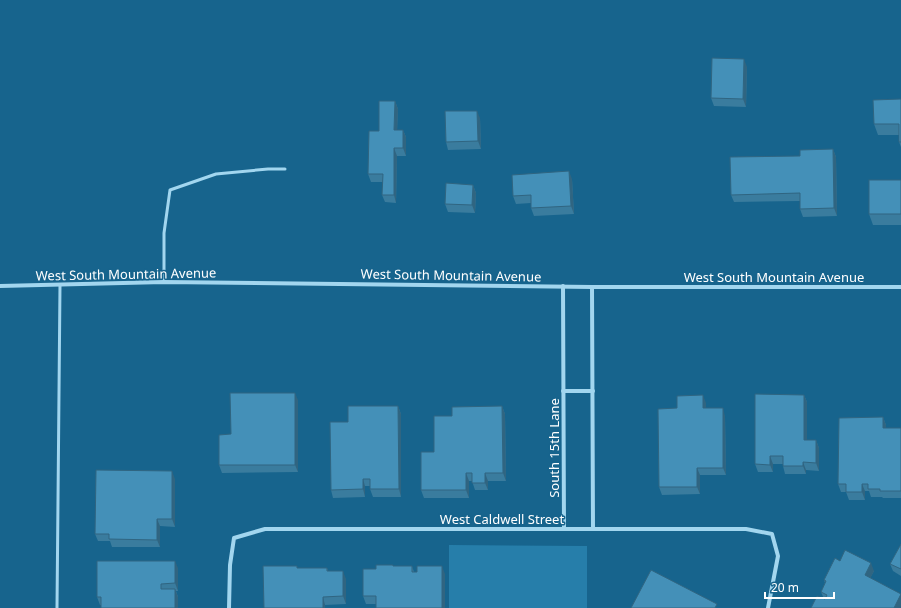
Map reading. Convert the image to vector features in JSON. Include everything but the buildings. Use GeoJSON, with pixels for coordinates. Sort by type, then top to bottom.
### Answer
{"type":"FeatureCollection","features":[{"type":"Feature","properties":{"kind":"street","name":"West South Mountain Avenue"},"geometry":{"type":"LineString","coordinates":[[0,286],[164,282],[592,287],[901,287]]}},
{"type":"Feature","properties":{"kind":"street","name":"South 15th Lane"},"geometry":{"type":"LineString","coordinates":[[563,286],[564,529]]}},
{"type":"Feature","properties":{"kind":"street"},"geometry":{"type":"LineString","coordinates":[[592,287],[593,529]]}},
{"type":"Feature","properties":{"kind":"street","name":"South 15th Lane"},"geometry":{"type":"LineString","coordinates":[[563,391],[593,391]]}},
{"type":"Feature","properties":{"kind":"street","name":"West Caldwell Street"},"geometry":{"type":"LineString","coordinates":[[229,608],[230,565],[234,538],[265,529],[746,529],[772,534],[778,556],[768,608]]}},
{"type":"Feature","properties":{"kind":"lane"},"geometry":{"type":"LineString","coordinates":[[164,282],[164,233],[170,190],[216,174],[285,169]]}},
{"type":"Feature","properties":{"kind":"lane"},"geometry":{"type":"LineString","coordinates":[[57,608],[60,285]]}},
{"type":"Feature","properties":{"kind":"shaded area"},"geometry":{"type":"Polygon","coordinates":[[[449,545],[587,546],[587,608],[449,608],[449,545]]]}}]}
